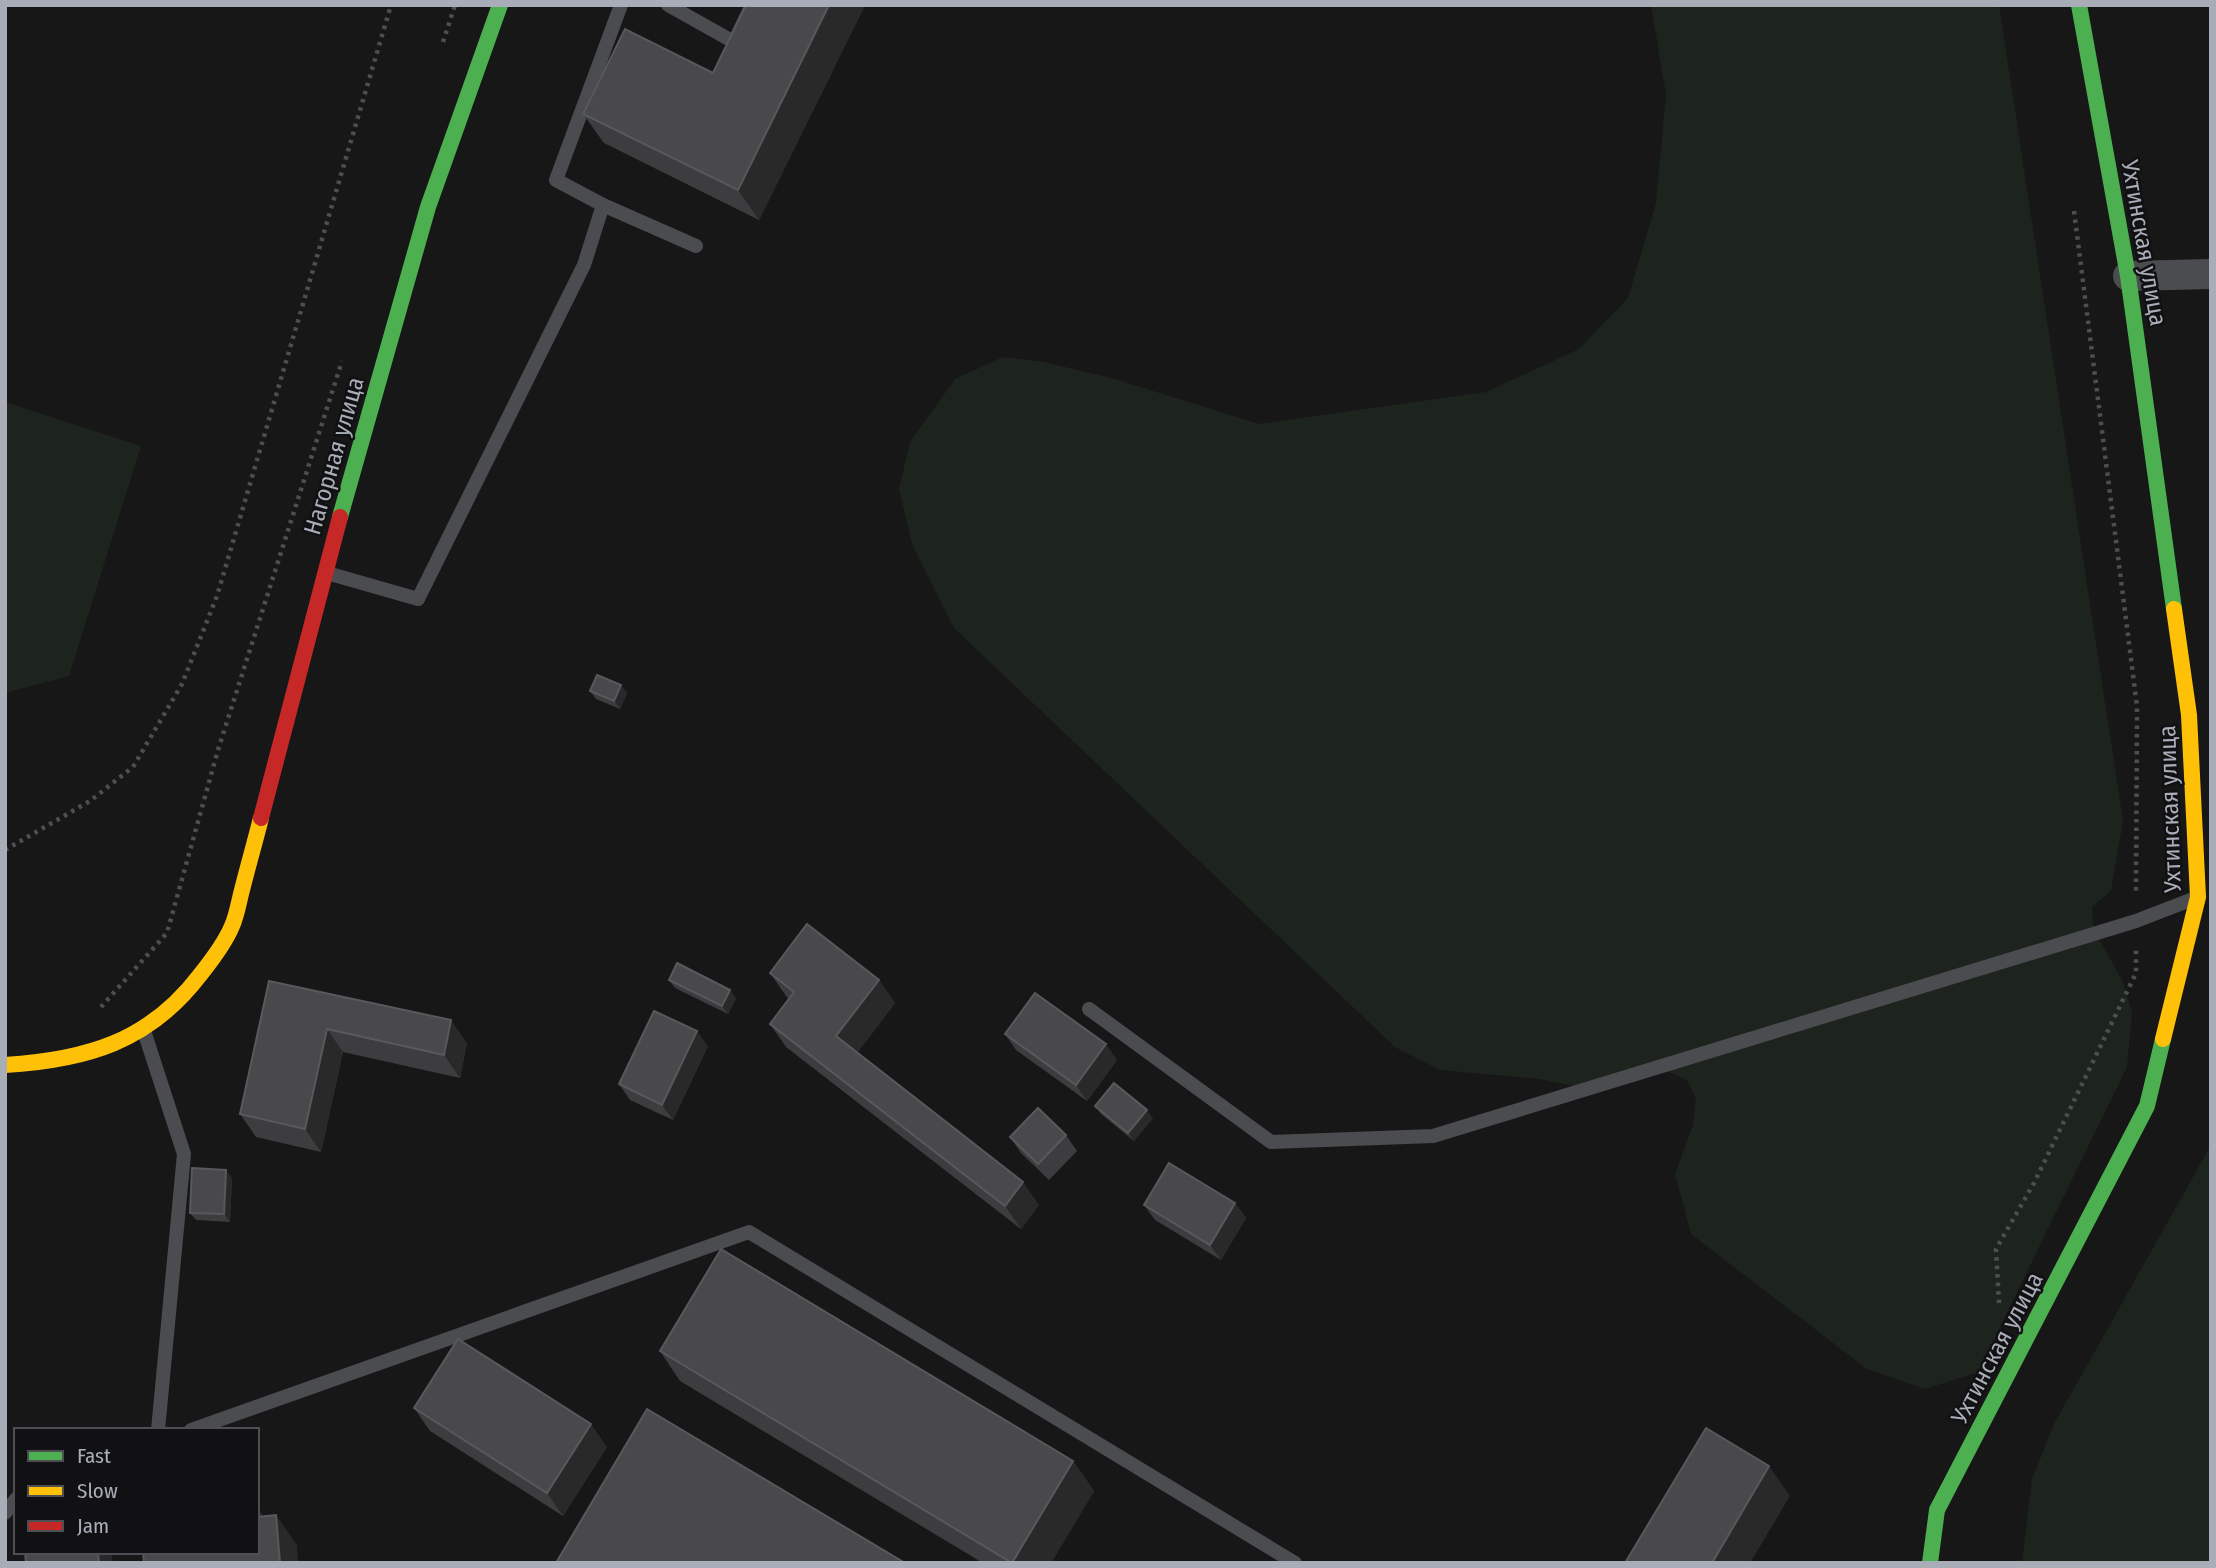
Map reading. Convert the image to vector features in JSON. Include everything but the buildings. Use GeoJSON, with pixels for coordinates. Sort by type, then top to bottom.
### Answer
{"type":"FeatureCollection","features":[{"type":"Feature","properties":{"kind":"street","name":"Нагорная улица"},"geometry":{"type":"LineString","coordinates":[[5,1065],[36,1065],[71,1058],[108,1047],[144,1030],[171,1010],[194,985],[215,957],[233,925],[325,572],[428,207],[500,5]]}},
{"type":"Feature","properties":{"kind":"street","name":"Ухтинская улица"},"geometry":{"type":"LineString","coordinates":[[1930,1563],[1937,1510],[2147,1106],[2198,897],[2189,715],[2128,276],[2078,5]]}},
{"type":"Feature","properties":{"kind":"street"},"geometry":{"type":"LineString","coordinates":[[2128,276],[2211,274]]}},
{"type":"Feature","properties":{"kind":"lane"},"geometry":{"type":"LineString","coordinates":[[621,5],[555,180],[603,205],[696,246]]}},
{"type":"Feature","properties":{"kind":"lane"},"geometry":{"type":"LineString","coordinates":[[668,5],[734,42],[752,5]]}},
{"type":"Feature","properties":{"kind":"lane"},"geometry":{"type":"LineString","coordinates":[[325,572],[418,599],[584,265],[603,205]]}},
{"type":"Feature","properties":{"kind":"lane"},"geometry":{"type":"LineString","coordinates":[[1089,1009],[1271,1142],[1433,1136],[2136,921],[2198,897]]}},
{"type":"Feature","properties":{"kind":"lane"},"geometry":{"type":"LineString","coordinates":[[144,1030],[184,1154],[158,1428]]}},
{"type":"Feature","properties":{"kind":"lane"},"geometry":{"type":"LineString","coordinates":[[197,1428],[749,1232],[1295,1563]]}},
{"type":"Feature","properties":{"kind":"path"},"geometry":{"type":"LineString","coordinates":[[5,850],[90,801],[133,767],[182,684],[216,596],[391,5]]}},
{"type":"Feature","properties":{"kind":"path"},"geometry":{"type":"LineString","coordinates":[[442,44],[455,5]]}},
{"type":"Feature","properties":{"kind":"path"},"geometry":{"type":"LineString","coordinates":[[1999,1303],[1996,1249],[2034,1183],[2136,973],[2137,706],[2073,200]]}},
{"type":"Feature","properties":{"kind":"path"},"geometry":{"type":"LineString","coordinates":[[97,1011],[167,933],[218,750],[343,356]]}},
{"type":"Feature","properties":{"kind":"shaded area"},"geometry":{"type":"Polygon","coordinates":[[[1651,5],[1999,5],[2123,821],[2111,891],[2092,907],[2094,931],[2122,980],[2132,1012],[2127,1067],[1978,1372],[1925,1389],[1867,1369],[1691,1234],[1675,1174],[1693,1125],[1696,1098],[1687,1080],[1653,1065],[1583,1088],[1540,1079],[1440,1070],[1395,1047],[954,628],[912,544],[899,489],[910,442],[955,379],[1003,357],[1044,362],[1115,379],[1259,424],[1486,392],[1579,349],[1628,298],[1656,203],[1666,95],[1651,5]]]}},
{"type":"Feature","properties":{"kind":"shaded area"},"geometry":{"type":"Polygon","coordinates":[[[5,402],[141,446],[69,676],[5,693],[5,402]]]}},
{"type":"Feature","properties":{"kind":"shaded area"},"geometry":{"type":"Polygon","coordinates":[[[2211,1145],[2211,1563],[2022,1563],[2032,1479],[2054,1424],[2211,1145]]]}},
{"type":"Feature","properties":{"kind":"traffic: fast"},"geometry":{"type":"LineString","coordinates":[[340,517],[428,207],[500,5]]}},
{"type":"Feature","properties":{"kind":"traffic: fast"},"geometry":{"type":"LineString","coordinates":[[2079,5],[2128,276],[2174,609]]}},
{"type":"Feature","properties":{"kind":"traffic: fast"},"geometry":{"type":"LineString","coordinates":[[1930,1563],[1937,1510],[2147,1106],[2163,1039]]}},
{"type":"Feature","properties":{"kind":"traffic: slow"},"geometry":{"type":"LineString","coordinates":[[2163,1039],[2198,897],[2189,715],[2174,609]]}},
{"type":"Feature","properties":{"kind":"traffic: slow"},"geometry":{"type":"LineString","coordinates":[[5,1065],[62,1058],[114,1043],[137,1032],[180,998],[214,957],[232,926],[261,818]]}},
{"type":"Feature","properties":{"kind":"traffic: jam"},"geometry":{"type":"LineString","coordinates":[[261,818],[340,517]]}}]}
